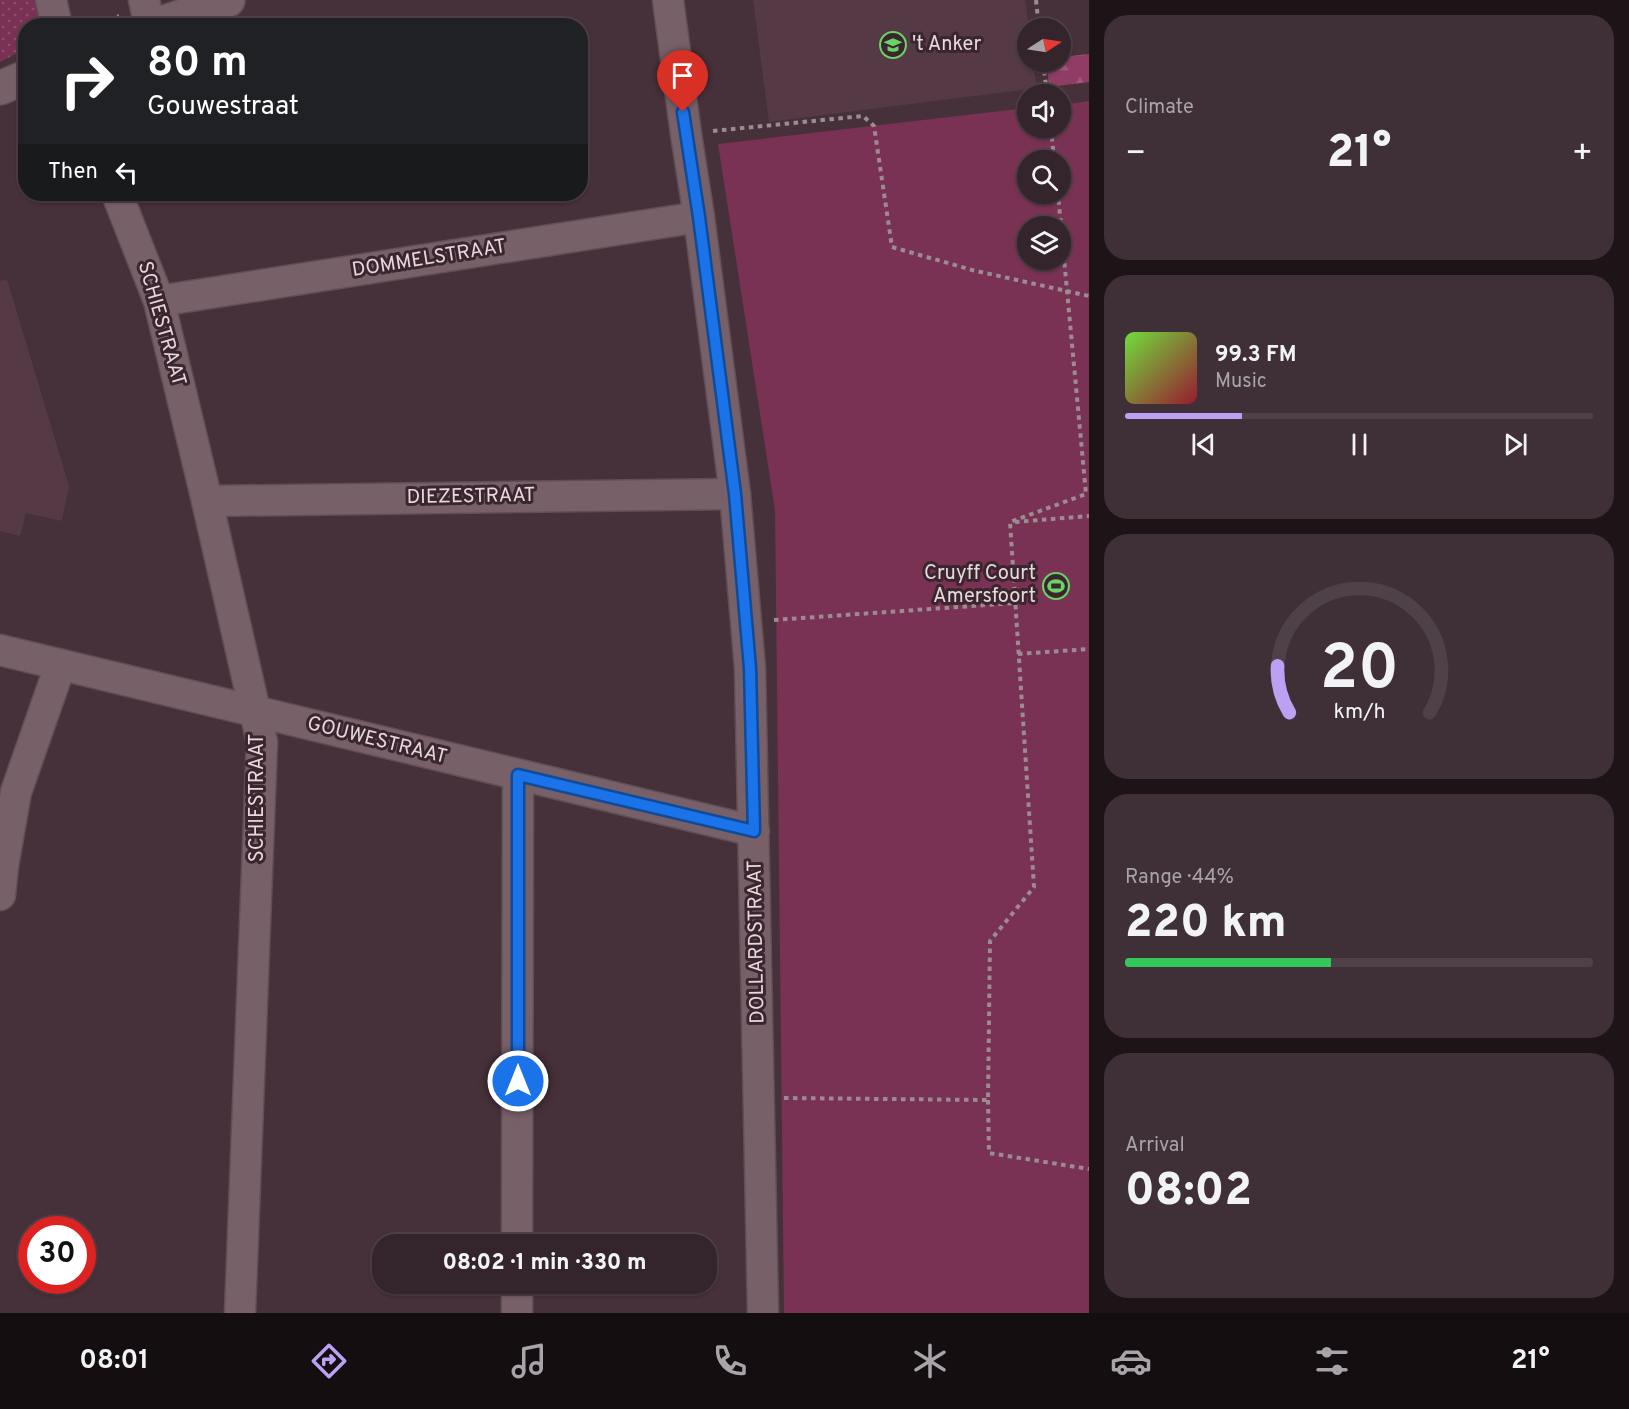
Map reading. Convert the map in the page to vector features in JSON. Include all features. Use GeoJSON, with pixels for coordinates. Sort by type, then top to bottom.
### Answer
{"type":"FeatureCollection","features":[{"type":"Feature","properties":{"kind":"street"},"geometry":{"type":"LineString","coordinates":[[51,0],[55,18]]}},
{"type":"Feature","properties":{"kind":"street"},"geometry":{"type":"LineString","coordinates":[[144,0],[150,18]]}},
{"type":"Feature","properties":{"kind":"street"},"geometry":{"type":"LineString","coordinates":[[175,18],[228,0]]}},
{"type":"Feature","properties":{"kind":"street","name":"DOLLARDSTRAAT"},"geometry":{"type":"LineString","coordinates":[[668,0],[735,494],[750,668],[763,1313]]}},
{"type":"Feature","properties":{"kind":"street"},"geometry":{"type":"LineString","coordinates":[[0,88],[18,80]]}},
{"type":"Feature","properties":{"kind":"street","name":"SCHIESTRAAT"},"geometry":{"type":"LineString","coordinates":[[120,201],[159,301],[262,742],[240,1313]]}},
{"type":"Feature","properties":{"kind":"street","name":"DOMMELSTRAAT"},"geometry":{"type":"LineString","coordinates":[[159,301],[699,217]]}},
{"type":"Feature","properties":{"kind":"street","name":"DIEZESTRAAT"},"geometry":{"type":"LineString","coordinates":[[207,501],[735,494]]}},
{"type":"Feature","properties":{"kind":"street","name":"GOUWESTRAAT"},"geometry":{"type":"LineString","coordinates":[[0,650],[754,831]]}},
{"type":"Feature","properties":{"kind":"street"},"geometry":{"type":"LineString","coordinates":[[0,895],[16,792],[60,666]]}},
{"type":"Feature","properties":{"kind":"street"},"geometry":{"type":"LineString","coordinates":[[517,1234],[518,775]]}},
{"type":"Feature","properties":{"kind":"street"},"geometry":{"type":"LineString","coordinates":[[517,1294],[517,1313]]}},
{"type":"Feature","properties":{"kind":"path"},"geometry":{"type":"LineString","coordinates":[[1036,0],[1038,18]]}},
{"type":"Feature","properties":{"kind":"path"},"geometry":{"type":"LineString","coordinates":[[686,134],[863,116],[874,126],[892,247],[972,270],[1089,296]]}},
{"type":"Feature","properties":{"kind":"path"},"geometry":{"type":"LineString","coordinates":[[1010,522],[1086,494],[1059,204]]}},
{"type":"Feature","properties":{"kind":"path"},"geometry":{"type":"LineString","coordinates":[[1010,522],[1089,516]]}},
{"type":"Feature","properties":{"kind":"path"},"geometry":{"type":"LineString","coordinates":[[1010,522],[1034,887],[990,941],[989,1154],[1089,1169]]}},
{"type":"Feature","properties":{"kind":"path"},"geometry":{"type":"LineString","coordinates":[[746,622],[1015,603]]}},
{"type":"Feature","properties":{"kind":"path"},"geometry":{"type":"LineString","coordinates":[[1018,654],[1089,649]]}},
{"type":"Feature","properties":{"kind":"path"},"geometry":{"type":"LineString","coordinates":[[760,1098],[988,1100]]}},
{"type":"Feature","properties":{"kind":"shaded area"},"geometry":{"type":"Polygon","coordinates":[[[0,0],[36,0],[41,18],[18,18],[18,53],[0,62],[0,0]]]}},
{"type":"Feature","properties":{"kind":"shaded area","name":"'t Anker"},"geometry":{"type":"Polygon","coordinates":[[[753,0],[1025,0],[1028,18],[1017,18],[1017,72],[1035,72],[1036,84],[1017,84],[1017,91],[769,122],[753,0]]]}},
{"type":"Feature","properties":{"kind":"shaded area"},"geometry":{"type":"Polygon","coordinates":[[[1089,101],[1089,1313],[784,1313],[775,510],[718,144],[1017,109],[1017,138],[1071,138],[1071,104],[1089,101]]]}},
{"type":"Feature","properties":{"kind":"shaded area"},"geometry":{"type":"Polygon","coordinates":[[[7,279],[69,486],[62,521],[26,513],[20,536],[0,531],[0,281],[7,279]]]}},
{"type":"Feature","properties":{"kind":"green space"},"geometry":{"type":"Polygon","coordinates":[[[1089,54],[1089,82],[1049,84],[1048,72],[1071,72],[1071,56],[1089,54]]]}},
{"type":"Feature","properties":{"kind":"place","name":"'t Anker"},"geometry":{"type":"Point","coordinates":[893,45]}},
{"type":"Feature","properties":{"kind":"place","name":"Cruyff Court Amersfoort"},"geometry":{"type":"Point","coordinates":[1056,586]}},
{"type":"Feature","properties":{"kind":"route"},"geometry":{"type":"LineString","coordinates":[[518,1081],[518,775],[754,831],[750,668],[735,494],[683,112]]}}]}
